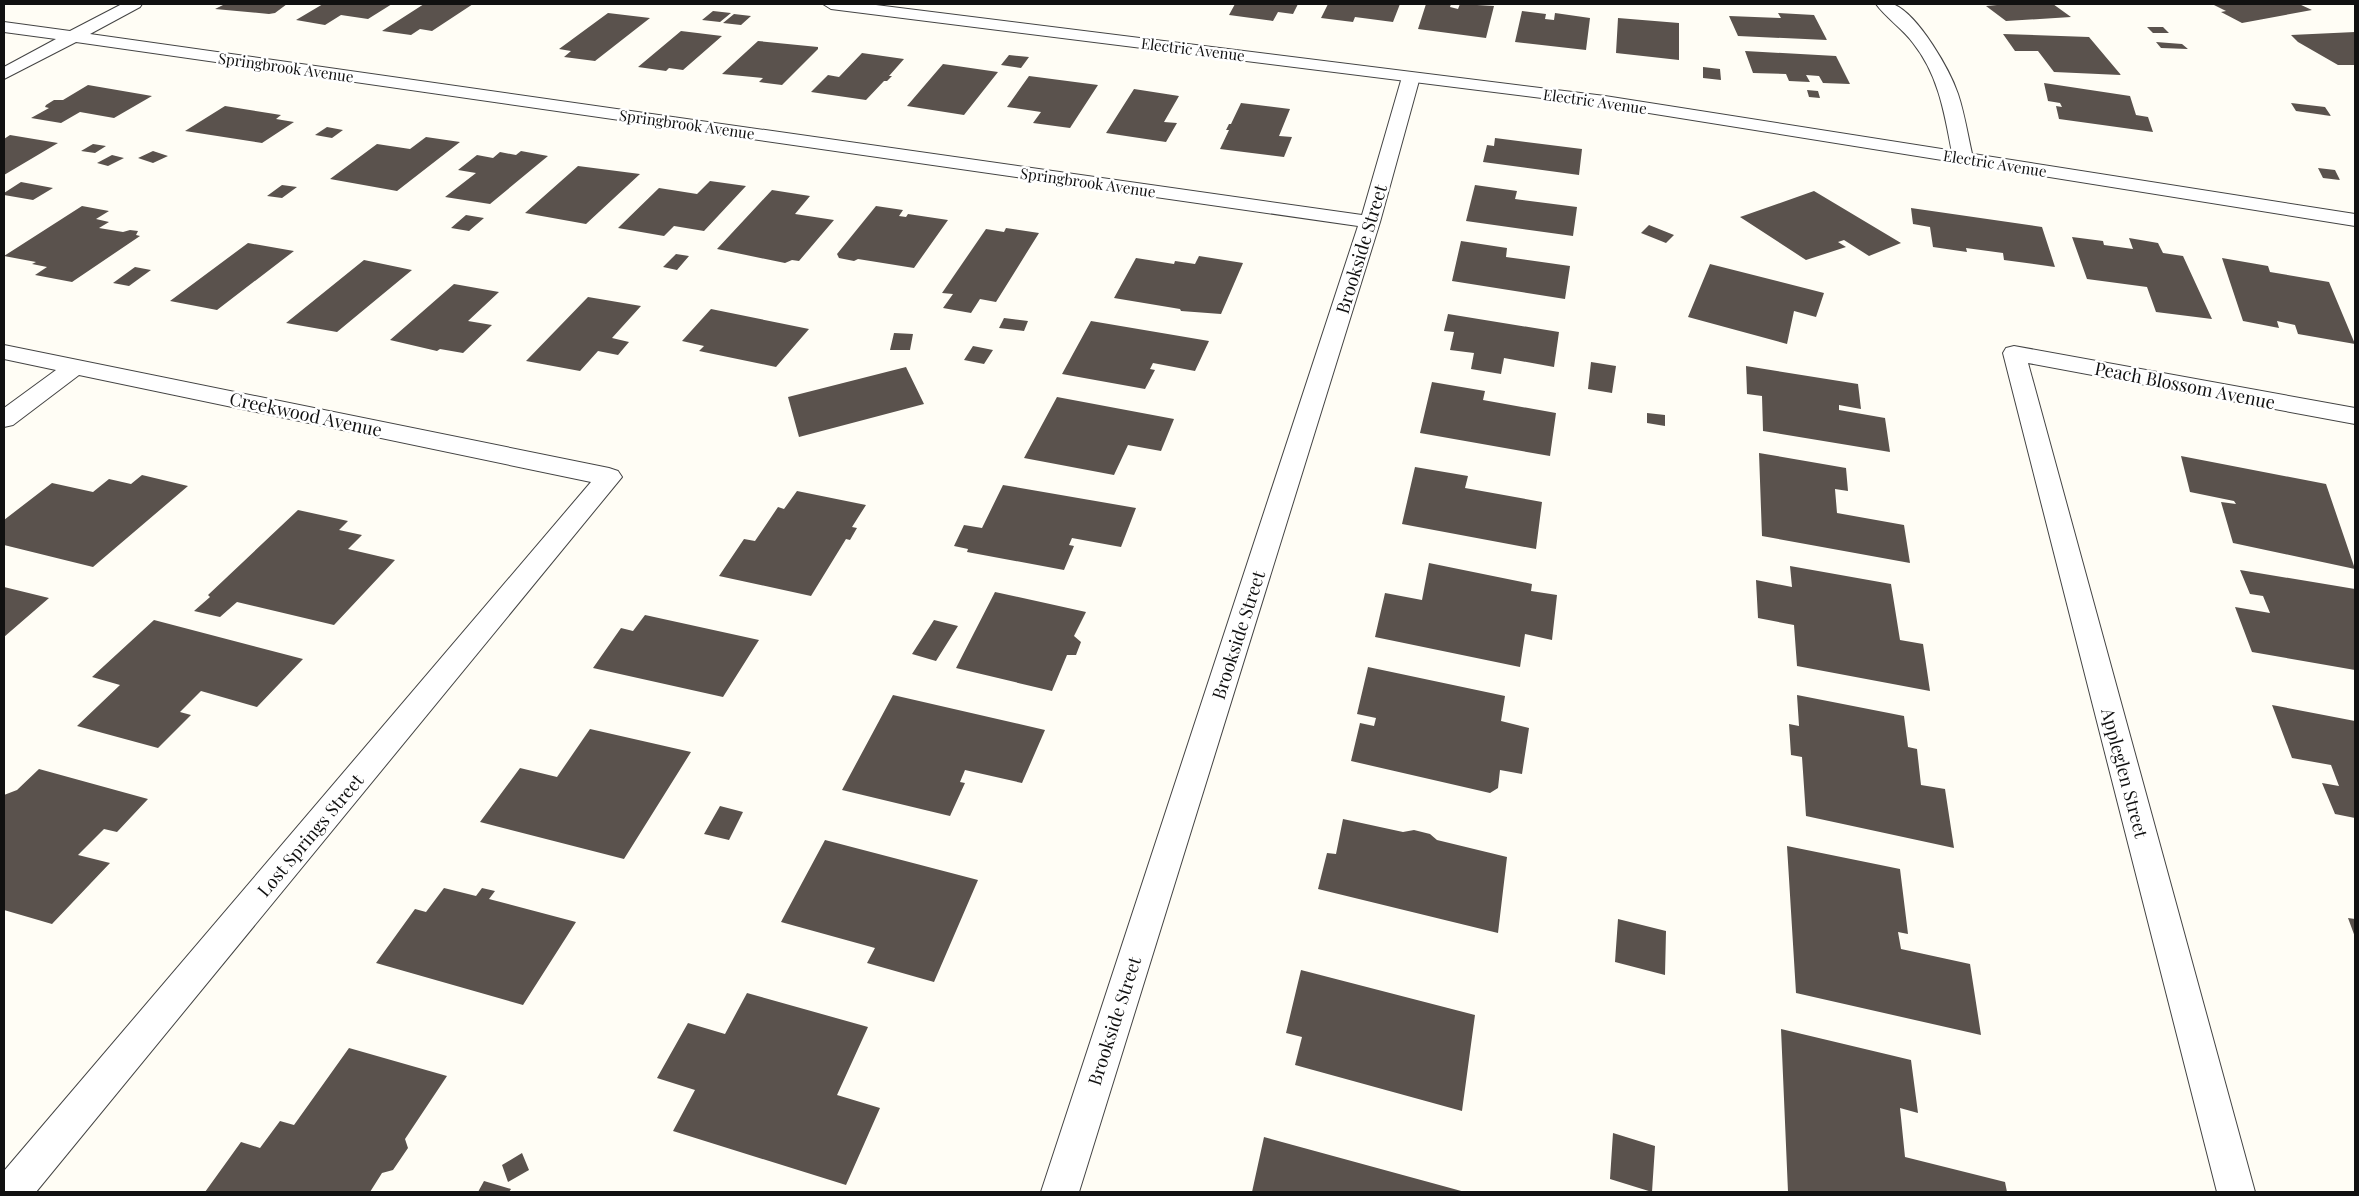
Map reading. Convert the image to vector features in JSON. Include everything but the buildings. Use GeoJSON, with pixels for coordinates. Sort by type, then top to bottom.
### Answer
{"type":"FeatureCollection","features":[{"type":"Feature","properties":{"kind":"street"},"geometry":{"type":"LineString","coordinates":[[4,74],[134,4]]}},
{"type":"Feature","properties":{"kind":"street","name":"Electric Avenue"},"geometry":{"type":"LineString","coordinates":[[831,4],[1605,101],[2355,220]]}},
{"type":"Feature","properties":{"kind":"street"},"geometry":{"type":"LineString","coordinates":[[1884,4],[1896,13],[1928,52],[1946,86],[1964,158]]}},
{"type":"Feature","properties":{"kind":"street","name":"Springbrook Avenue"},"geometry":{"type":"LineString","coordinates":[[4,27],[1370,222]]}},
{"type":"Feature","properties":{"kind":"street","name":"Brookside Street"},"geometry":{"type":"LineString","coordinates":[[1060,1192],[1370,222],[1411,77]]}},
{"type":"Feature","properties":{"kind":"street","name":"Creekwood Avenue"},"geometry":{"type":"LineString","coordinates":[[4,352],[608,477]]}},
{"type":"Feature","properties":{"kind":"street","name":"Peach Blossom Avenue"},"geometry":{"type":"LineString","coordinates":[[2014,353],[2355,416]]}},
{"type":"Feature","properties":{"kind":"street","name":"Appleglen Street"},"geometry":{"type":"LineString","coordinates":[[2014,353],[2236,1192]]}},
{"type":"Feature","properties":{"kind":"street"},"geometry":{"type":"LineString","coordinates":[[4,419],[75,367]]}},
{"type":"Feature","properties":{"kind":"street","name":"Lost Springs Street"},"geometry":{"type":"LineString","coordinates":[[12,1192],[608,477]]}}]}
